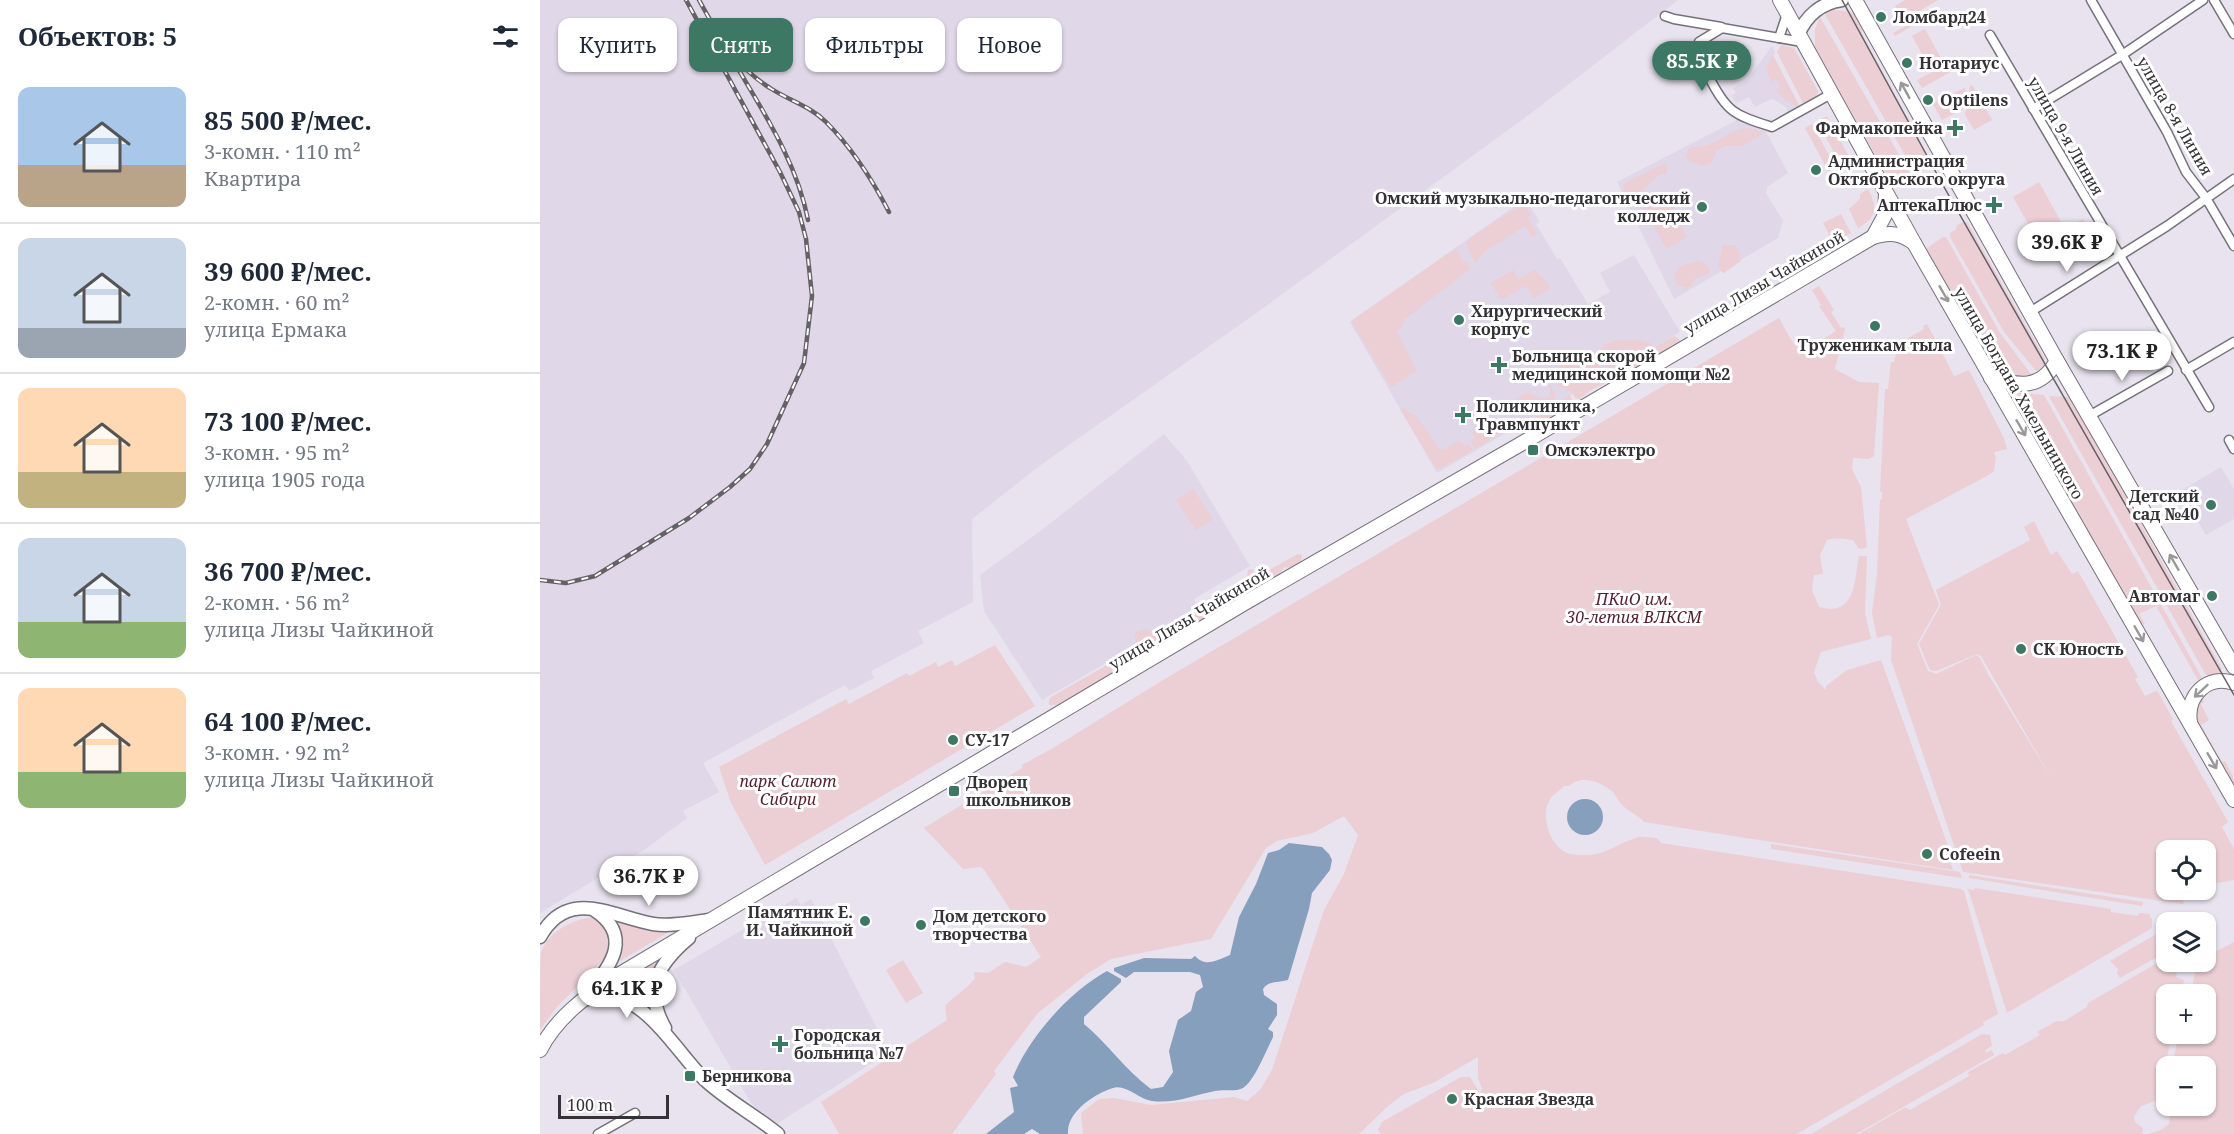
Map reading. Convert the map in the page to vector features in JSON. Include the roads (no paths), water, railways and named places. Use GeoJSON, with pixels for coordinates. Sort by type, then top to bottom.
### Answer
{"type":"FeatureCollection","features":[{"type":"Feature","properties":{"kind":"main road","name":"улица Богдана Хмельницкого"},"geometry":{"type":"LineString","coordinates":[[1780,0],[1914,243],[2234,800]]}},
{"type":"Feature","properties":{"kind":"main road"},"geometry":{"type":"LineString","coordinates":[[1800,38],[1803,24],[1812,13],[1842,0]]}},
{"type":"Feature","properties":{"kind":"main road"},"geometry":{"type":"LineString","coordinates":[[1847,0],[1857,4],[2057,361],[2234,668]]}},
{"type":"Feature","properties":{"kind":"main road"},"geometry":{"type":"LineString","coordinates":[[1873,237],[1885,215],[1886,193]]}},
{"type":"Feature","properties":{"kind":"main road"},"geometry":{"type":"LineString","coordinates":[[1873,237],[1888,233],[1897,234],[1914,243]]}},
{"type":"Feature","properties":{"kind":"main road","name":"улица Лизы Чайкиной"},"geometry":{"type":"LineString","coordinates":[[540,1050],[559,1022],[580,1002],[615,977],[1248,601],[1549,428],[1873,237]]}},
{"type":"Feature","properties":{"kind":"main road"},"geometry":{"type":"LineString","coordinates":[[1991,378],[2012,384],[2028,384],[2044,378],[2057,361]]}},
{"type":"Feature","properties":{"kind":"main road"},"geometry":{"type":"LineString","coordinates":[[2190,723],[2190,705],[2199,690],[2207,684],[2220,681],[2234,683]]}},
{"type":"Feature","properties":{"kind":"main road"},"geometry":{"type":"LineString","coordinates":[[580,1002],[606,970],[614,956],[616,943],[615,931],[611,923],[590,908]]}},
{"type":"Feature","properties":{"kind":"main road"},"geometry":{"type":"LineString","coordinates":[[540,937],[553,920],[576,909],[604,909],[658,924],[711,919]]}},
{"type":"Feature","properties":{"kind":"main road"},"geometry":{"type":"LineString","coordinates":[[670,1037],[656,1007],[654,988],[656,979],[672,953],[711,919]]}},
{"type":"Feature","properties":{"kind":"main road"},"geometry":{"type":"LineString","coordinates":[[580,1002],[603,995],[622,998],[652,1020],[670,1037],[706,1080],[778,1134]]}},
{"type":"Feature","properties":{"kind":"street","name":"улица 8-я Линия"},"geometry":{"type":"LineString","coordinates":[[2091,0],[2167,132],[2186,172],[2206,198],[2234,246]]}},
{"type":"Feature","properties":{"kind":"street"},"geometry":{"type":"LineString","coordinates":[[2033,109],[2122,55],[2203,0]]}},
{"type":"Feature","properties":{"kind":"street"},"geometry":{"type":"LineString","coordinates":[[2214,0],[2234,34]]}},
{"type":"Feature","properties":{"kind":"street"},"geometry":{"type":"LineString","coordinates":[[1779,38],[1787,14]]}},
{"type":"Feature","properties":{"kind":"street"},"geometry":{"type":"LineString","coordinates":[[1665,16],[1779,38],[1800,38]]}},
{"type":"Feature","properties":{"kind":"street"},"geometry":{"type":"LineString","coordinates":[[1722,28],[1699,42],[1697,47],[1702,62],[1724,104],[1736,113],[1772,127],[1831,94]]}},
{"type":"Feature","properties":{"kind":"street","name":"улица 9-я Линия"},"geometry":{"type":"LineString","coordinates":[[1990,35],[2209,407]]}},
{"type":"Feature","properties":{"kind":"street"},"geometry":{"type":"LineString","coordinates":[[2030,312],[2167,226],[2234,180]]}},
{"type":"Feature","properties":{"kind":"street"},"geometry":{"type":"LineString","coordinates":[[2186,370],[2234,342]]}},
{"type":"Feature","properties":{"kind":"street"},"geometry":{"type":"LineString","coordinates":[[2089,416],[2168,371]]}},
{"type":"Feature","properties":{"kind":"street"},"geometry":{"type":"LineString","coordinates":[[2229,440],[2234,449]]}},
{"type":"Feature","properties":{"kind":"street"},"geometry":{"type":"LineString","coordinates":[[597,1134],[635,1113]]}},
{"type":"Feature","properties":{"kind":"water"},"geometry":{"type":"Polygon","coordinates":[[[1585,799],[1598,804],[1603,817],[1598,830],[1585,835],[1572,830],[1567,817],[1572,804],[1585,799]]]}},
{"type":"Feature","properties":{"kind":"water"},"geometry":{"type":"Polygon","coordinates":[[[1289,843],[1322,847],[1332,860],[1330,870],[1312,893],[1288,980],[1271,983],[1263,989],[1264,995],[1277,1004],[1277,1015],[1268,1029],[1273,1032],[1273,1037],[1247,1085],[1237,1090],[1218,1090],[1160,1102],[1147,1100],[1118,1087],[1099,1094],[1083,1105],[1072,1118],[1068,1134],[1040,1134],[1032,1129],[1024,1134],[986,1134],[1014,1112],[1010,1088],[1018,1086],[1013,1077],[1029,1046],[1040,1031],[1079,990],[1107,971],[1121,979],[1121,982],[1084,1017],[1084,1024],[1142,1082],[1151,1089],[1163,1087],[1173,1072],[1169,1051],[1178,1020],[1191,1011],[1196,992],[1203,987],[1200,975],[1190,972],[1134,972],[1126,978],[1114,971],[1114,968],[1144,958],[1191,959],[1195,956],[1207,962],[1230,955],[1239,917],[1256,884],[1268,853],[1279,850],[1289,843]]]}},
{"type":"Feature","properties":{"kind":"tram line"},"geometry":{"type":"LineString","coordinates":[[1842,0],[1944,187],[2234,695]]}},
{"type":"Feature","properties":{"kind":"railway"},"geometry":{"type":"LineString","coordinates":[[540,580],[566,583],[595,576],[689,518],[730,487],[750,469],[767,444],[804,363],[812,296],[806,239],[799,212],[780,172],[686,0]]}},
{"type":"Feature","properties":{"kind":"railway"},"geometry":{"type":"LineString","coordinates":[[699,0],[721,38],[747,70],[770,88],[813,112],[826,122],[844,142],[861,164],[889,212]]}},
{"type":"Feature","properties":{"kind":"railway"},"geometry":{"type":"LineString","coordinates":[[740,72],[785,152],[808,220]]}},
{"type":"Feature","properties":{"kind":"place","name":"Ломбард24"},"geometry":{"type":"Point","coordinates":[1881,17]}},
{"type":"Feature","properties":{"kind":"place","name":"Нотариус"},"geometry":{"type":"Point","coordinates":[1907,63]}},
{"type":"Feature","properties":{"kind":"place","name":"Optilens"},"geometry":{"type":"Point","coordinates":[1928,100]}},
{"type":"Feature","properties":{"kind":"place","name":"Фармакопейка"},"geometry":{"type":"Point","coordinates":[1955,128]}},
{"type":"Feature","properties":{"kind":"place","name":"Администрация Октябрьского округа"},"geometry":{"type":"Point","coordinates":[1816,170]}},
{"type":"Feature","properties":{"kind":"place","name":"АптекаПлюс"},"geometry":{"type":"Point","coordinates":[1994,205]}},
{"type":"Feature","properties":{"kind":"place","name":"Омский музыкально-педагогический колледж"},"geometry":{"type":"Point","coordinates":[1702,207]}},
{"type":"Feature","properties":{"kind":"place","name":"Хирургический корпус"},"geometry":{"type":"Point","coordinates":[1459,320]}},
{"type":"Feature","properties":{"kind":"place","name":"Труженикам тыла"},"geometry":{"type":"Point","coordinates":[1875,326]}},
{"type":"Feature","properties":{"kind":"place","name":"Больница скорой медицинской помощи №2"},"geometry":{"type":"Point","coordinates":[1499,365]}},
{"type":"Feature","properties":{"kind":"place","name":"Поликлиника, Травмпункт"},"geometry":{"type":"Point","coordinates":[1463,415]}},
{"type":"Feature","properties":{"kind":"place","name":"Омскэлектро"},"geometry":{"type":"Point","coordinates":[1533,450]}},
{"type":"Feature","properties":{"kind":"place","name":"Детский сад №40"},"geometry":{"type":"Point","coordinates":[2211,505]}},
{"type":"Feature","properties":{"kind":"place","name":"Автомаг"},"geometry":{"type":"Point","coordinates":[2212,596]}},
{"type":"Feature","properties":{"kind":"place","name":"СК Юность"},"geometry":{"type":"Point","coordinates":[2021,649]}},
{"type":"Feature","properties":{"kind":"place","name":"СУ-17"},"geometry":{"type":"Point","coordinates":[953,740]}},
{"type":"Feature","properties":{"kind":"place","name":"Дворец школьников"},"geometry":{"type":"Point","coordinates":[954,791]}},
{"type":"Feature","properties":{"kind":"place","name":"Cofeein"},"geometry":{"type":"Point","coordinates":[1927,854]}},
{"type":"Feature","properties":{"kind":"place","name":"Памятник Е. И. Чайкиной"},"geometry":{"type":"Point","coordinates":[865,921]}},
{"type":"Feature","properties":{"kind":"place","name":"Дом детского творчества"},"geometry":{"type":"Point","coordinates":[921,925]}},
{"type":"Feature","properties":{"kind":"place","name":"Городская больница №7"},"geometry":{"type":"Point","coordinates":[780,1044]}},
{"type":"Feature","properties":{"kind":"place","name":"Берникова"},"geometry":{"type":"Point","coordinates":[690,1076]}},
{"type":"Feature","properties":{"kind":"place","name":"Красная Звезда"},"geometry":{"type":"Point","coordinates":[1452,1099]}},
{"type":"Feature","properties":{"kind":"park label","name":"ПКиО им. 30-летия ВЛКСМ"},"geometry":{"type":"Point","coordinates":[1634,608]}},
{"type":"Feature","properties":{"kind":"park label","name":"парк Салют Сибири"},"geometry":{"type":"Point","coordinates":[788,790]}}]}
